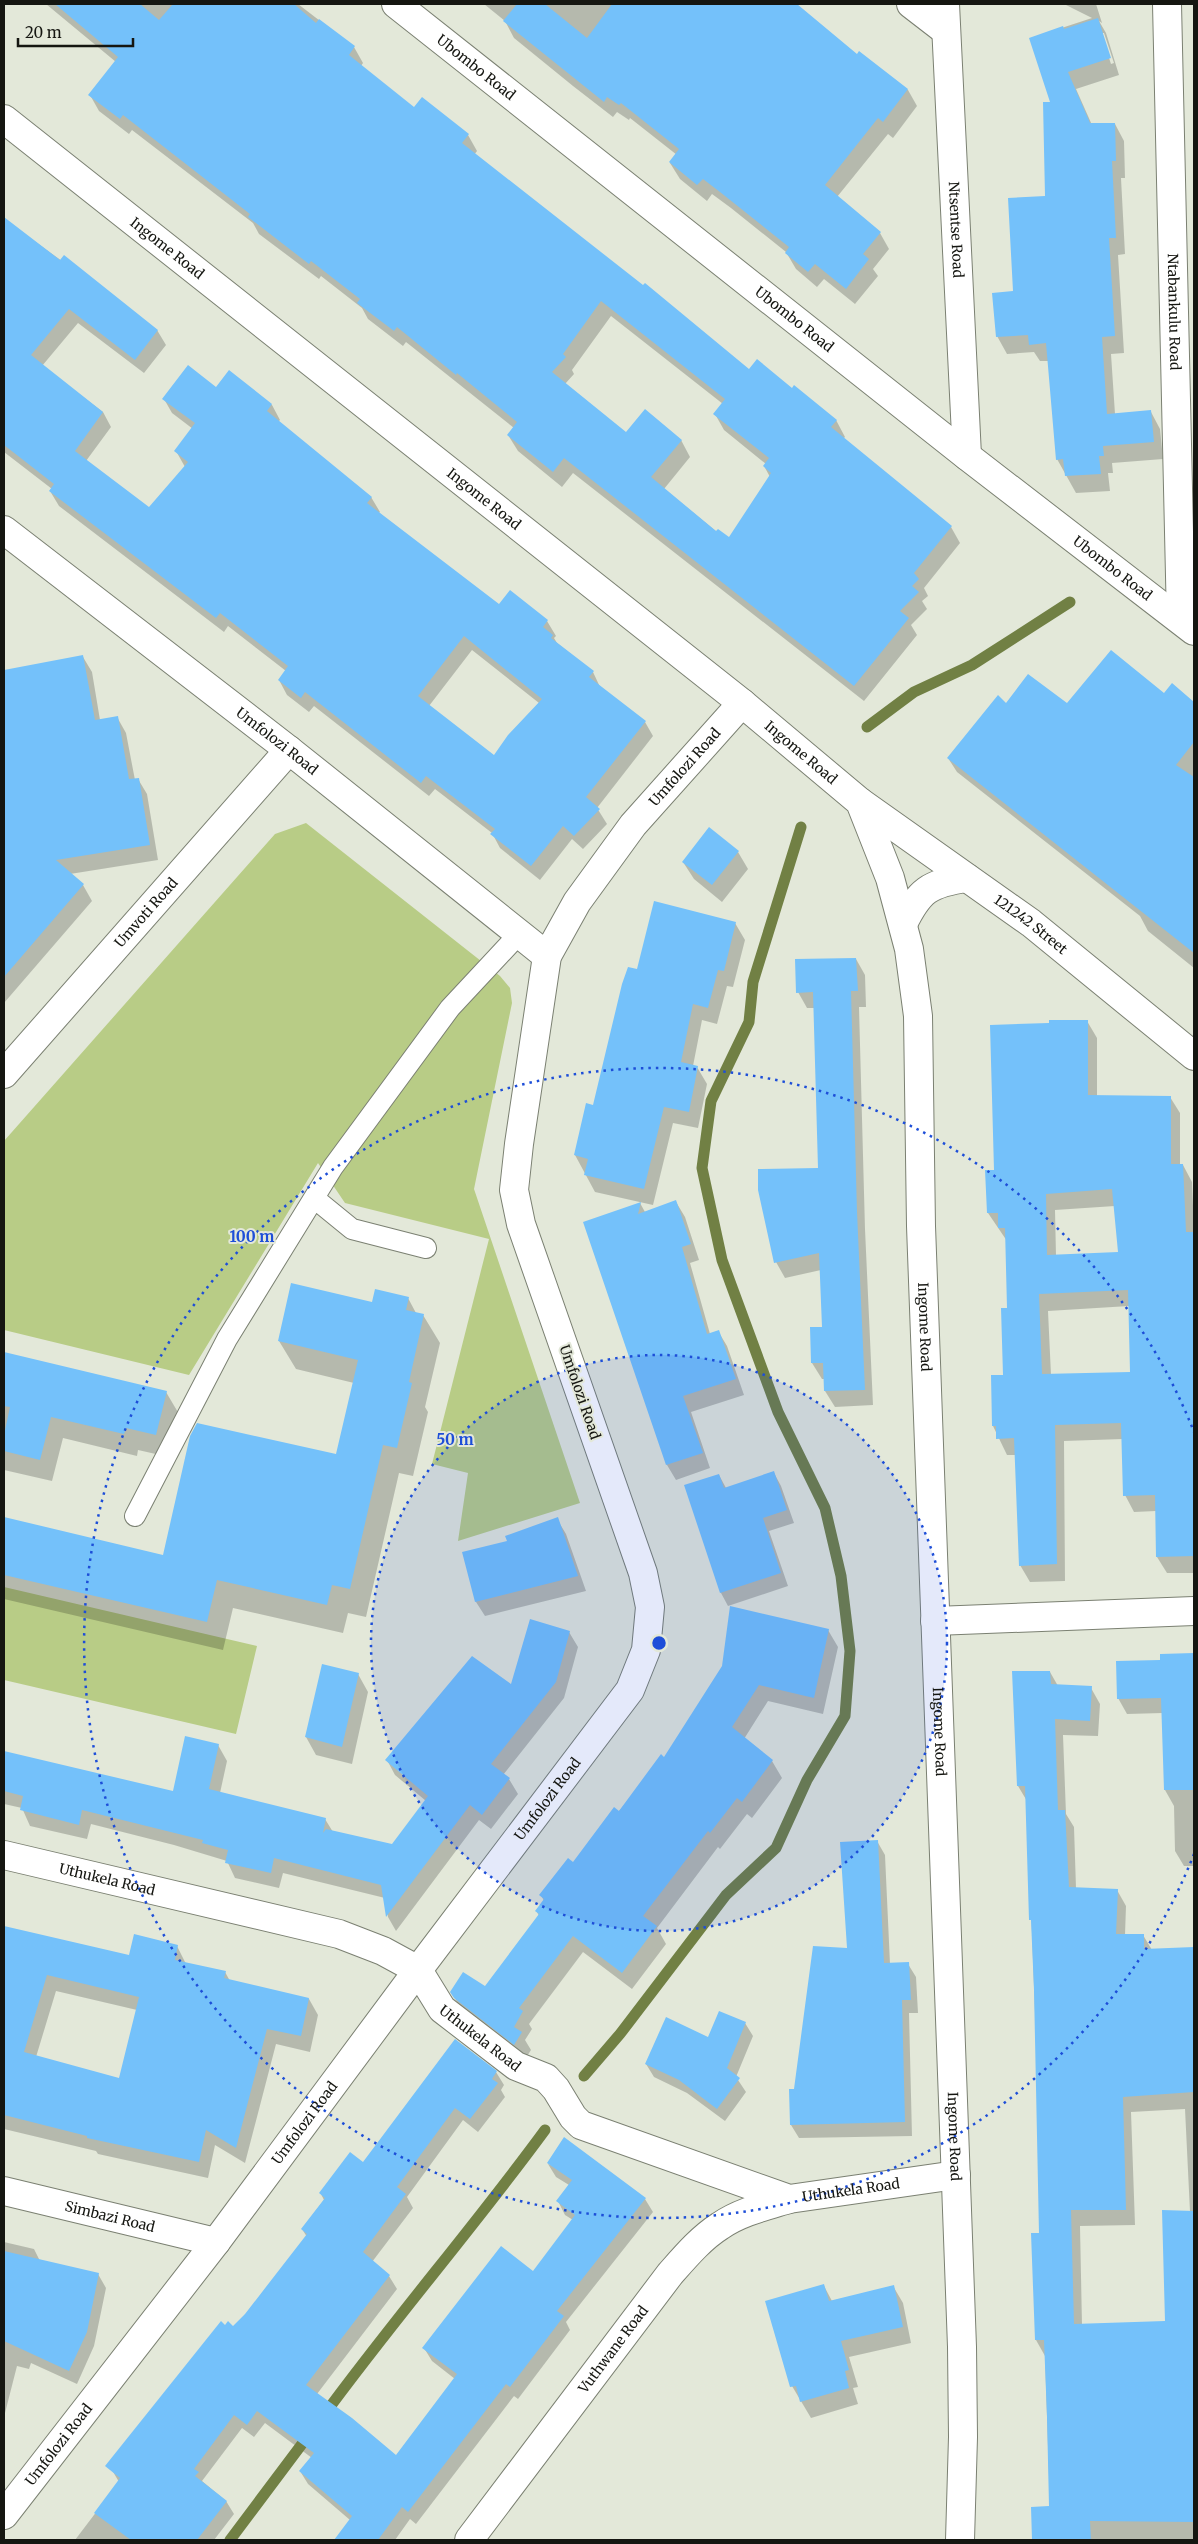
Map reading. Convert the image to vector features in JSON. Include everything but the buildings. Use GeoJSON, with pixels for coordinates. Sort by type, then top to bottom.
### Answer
{"type":"FeatureCollection","features":[{"type":"Feature","properties":{"kind":"street","name":"Ubombo Road"},"geometry":{"type":"LineString","coordinates":[[396,4],[967,456],[1188,626]]}},
{"type":"Feature","properties":{"kind":"street"},"geometry":{"type":"LineString","coordinates":[[911,4],[946,31]]}},
{"type":"Feature","properties":{"kind":"street","name":"Ntsentse Road"},"geometry":{"type":"LineString","coordinates":[[945,4],[967,456]]}},
{"type":"Feature","properties":{"kind":"street","name":"Ntabankulu Road"},"geometry":{"type":"LineString","coordinates":[[1167,4],[1188,626]]}},
{"type":"Feature","properties":{"kind":"street","name":"Ingome Road"},"geometry":{"type":"LineString","coordinates":[[4,119],[742,703],[860,802],[890,878],[903,924],[909,949],[918,1016],[921,1226],[956,2175],[963,2437],[960,2540]]}},
{"type":"Feature","properties":{"kind":"street","name":"Umfolozi Road"},"geometry":{"type":"LineString","coordinates":[[4,530],[289,750],[547,956]]}},
{"type":"Feature","properties":{"kind":"street","name":"Umfolozi Road"},"geometry":{"type":"LineString","coordinates":[[4,2515],[216,2242],[418,1970],[630,1690],[646,1650],[650,1607],[643,1573],[521,1224],[514,1190],[519,1144],[547,956],[577,902],[633,825],[742,703]]}},
{"type":"Feature","properties":{"kind":"street","name":"Umvoti Road"},"geometry":{"type":"LineString","coordinates":[[4,1074],[289,750]]}},
{"type":"Feature","properties":{"kind":"street","name":"121242 Street"},"geometry":{"type":"LineString","coordinates":[[860,802],[1031,923],[1194,1056]]}},
{"type":"Feature","properties":{"kind":"street"},"geometry":{"type":"LineString","coordinates":[[903,924],[914,901],[927,888],[945,881],[967,878]]}},
{"type":"Feature","properties":{"kind":"street"},"geometry":{"type":"LineString","coordinates":[[935,1621],[1194,1611]]}},
{"type":"Feature","properties":{"kind":"street","name":"Uthukela Road"},"geometry":{"type":"LineString","coordinates":[[4,1855],[339,1934],[384,1951],[418,1970],[442,2009],[516,2066],[546,2078],[556,2089],[573,2117],[581,2125],[789,2199],[956,2175]]}},
{"type":"Feature","properties":{"kind":"street","name":"Simbazi Road"},"geometry":{"type":"LineString","coordinates":[[4,2191],[216,2242]]}},
{"type":"Feature","properties":{"kind":"street","name":"Vuthwane Road"},"geometry":{"type":"LineString","coordinates":[[469,2540],[670,2274],[687,2255],[721,2225],[750,2212],[789,2199]]}},
{"type":"Feature","properties":{"kind":"lane"},"geometry":{"type":"LineString","coordinates":[[135,1516],[227,1339],[314,1198],[450,1008],[520,933]]}},
{"type":"Feature","properties":{"kind":"lane"},"geometry":{"type":"LineString","coordinates":[[314,1198],[352,1229],[426,1248]]}},
{"type":"Feature","properties":{"kind":"green space"},"geometry":{"type":"Polygon","coordinates":[[[306,823],[500,976],[510,988],[512,1003],[474,1189],[580,1503],[458,1541],[468,1473],[432,1464],[489,1239],[345,1203],[318,1163],[189,1375],[4,1330],[4,1141],[275,834],[306,823]]]}},
{"type":"Feature","properties":{"kind":"green space"},"geometry":{"type":"Polygon","coordinates":[[[4,1587],[257,1646],[236,1734],[4,1680],[4,1587]]]}},
{"type":"Feature","properties":{"kind":"waterway"},"geometry":{"type":"LineString","coordinates":[[867,727],[914,692],[972,665],[1070,602]]}},
{"type":"Feature","properties":{"kind":"waterway"},"geometry":{"type":"LineString","coordinates":[[584,2076],[620,2034],[726,1895],[776,1848],[807,1780],[845,1716],[850,1651],[841,1576],[825,1508],[778,1412],[722,1260],[702,1168],[711,1101],[749,1022],[753,982],[801,827]]}},
{"type":"Feature","properties":{"kind":"waterway"},"geometry":{"type":"LineString","coordinates":[[324,2415],[545,2130]]}},
{"type":"Feature","properties":{"kind":"waterway"},"geometry":{"type":"LineString","coordinates":[[230,2540],[311,2432]]}}]}
